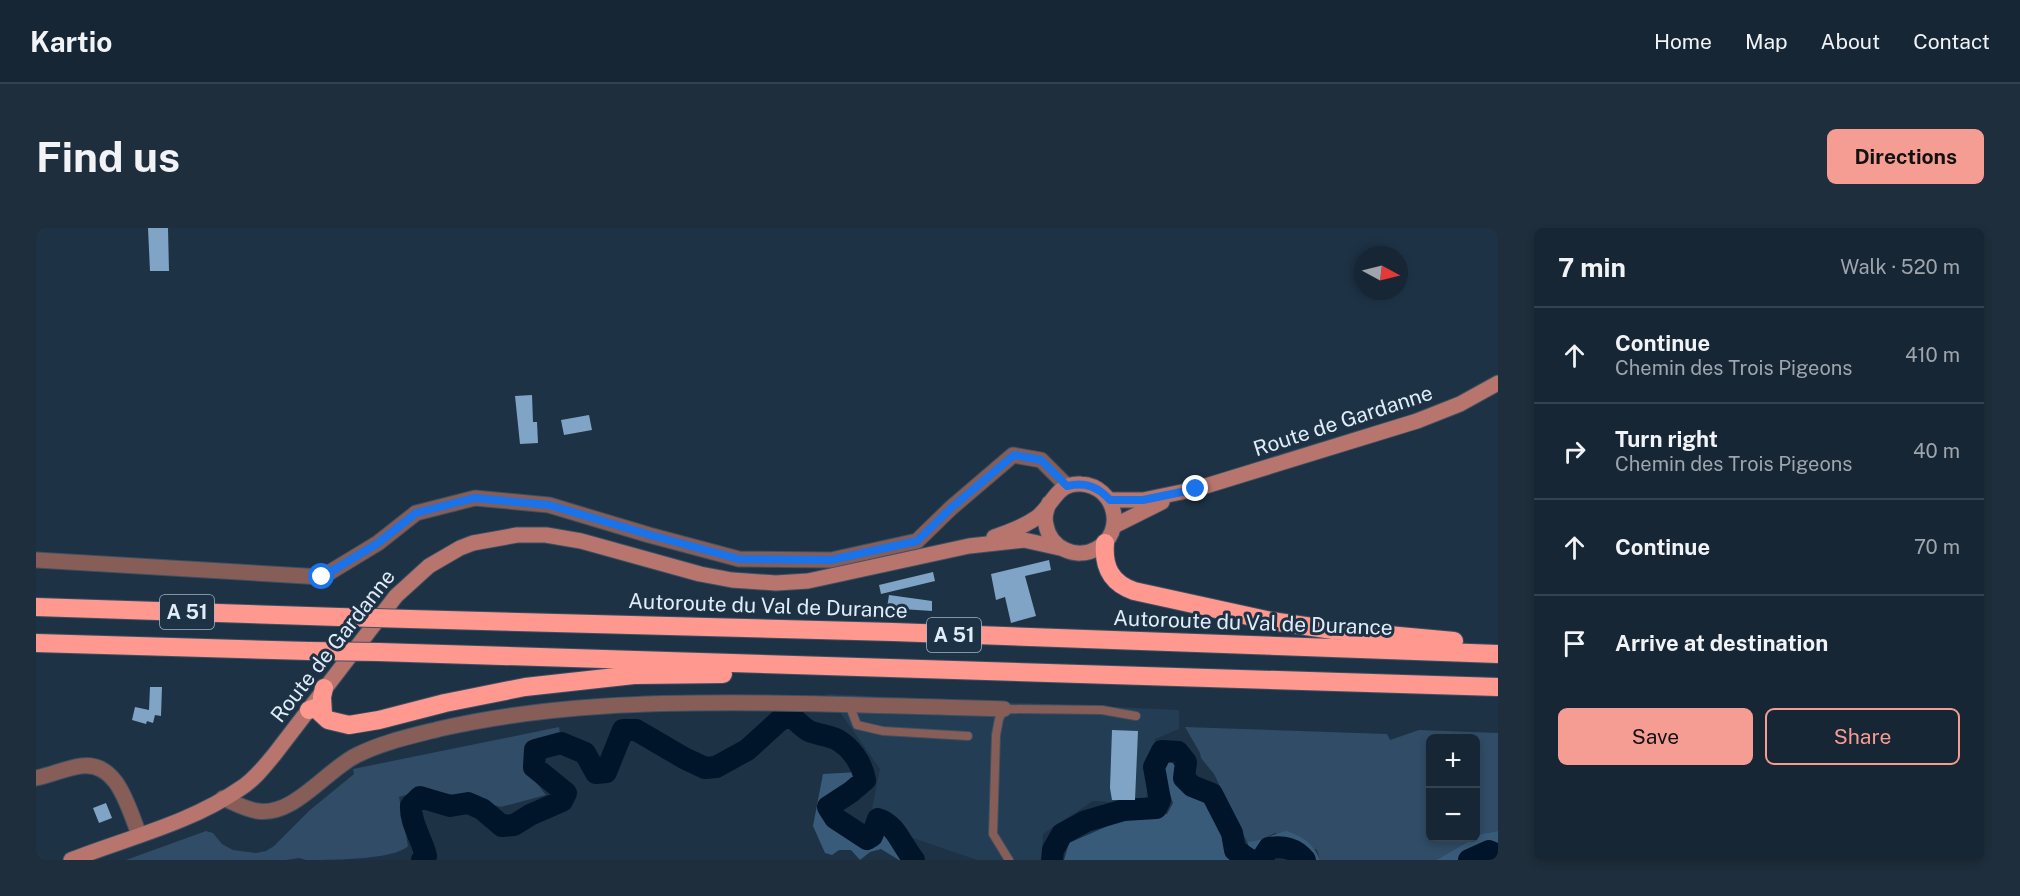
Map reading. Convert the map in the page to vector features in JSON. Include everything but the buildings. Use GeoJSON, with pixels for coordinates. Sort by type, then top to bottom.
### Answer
{"type":"FeatureCollection","features":[{"type":"Feature","properties":{"kind":"highway"},"geometry":{"type":"LineString","coordinates":[[1105,543],[1105,562],[1108,571],[1116,582],[1134,591],[1271,621],[1333,630],[1498,645]]}},
{"type":"Feature","properties":{"kind":"highway","name":"Autoroute du Val de Durance"},"geometry":{"type":"LineString","coordinates":[[36,607],[881,632],[1498,654]]}},
{"type":"Feature","properties":{"kind":"highway","name":"A 51"},"geometry":{"type":"LineString","coordinates":[[36,643],[1498,687]]}},
{"type":"Feature","properties":{"kind":"highway"},"geometry":{"type":"LineString","coordinates":[[324,688],[316,712],[328,720],[349,725],[525,687],[634,675],[1031,672]]}},
{"type":"Feature","properties":{"kind":"main road","name":"Route de Gardanne"},"geometry":{"type":"LineString","coordinates":[[1196,489],[1417,421],[1460,404],[1498,383]]}},
{"type":"Feature","properties":{"kind":"main road"},"geometry":{"type":"LineString","coordinates":[[1079,483],[1091,485],[1102,491],[1110,500],[1114,513],[1114,526],[1105,543],[1088,552],[1069,552],[1024,540],[969,546],[1014,530],[1038,517],[1056,493],[1067,486],[1079,483]]}},
{"type":"Feature","properties":{"kind":"main road"},"geometry":{"type":"LineString","coordinates":[[1110,500],[1143,500],[1196,489]]}},
{"type":"Feature","properties":{"kind":"main road"},"geometry":{"type":"LineString","coordinates":[[1114,526],[1145,509],[1196,489]]}},
{"type":"Feature","properties":{"kind":"main road"},"geometry":{"type":"LineString","coordinates":[[1049,503],[1045,515],[1046,527],[1051,539],[1060,548]]}},
{"type":"Feature","properties":{"kind":"main road","name":"Route de Gardanne"},"geometry":{"type":"LineString","coordinates":[[324,688],[396,596],[412,580],[429,566],[460,548],[489,539],[517,535],[561,538],[580,541],[700,574],[732,580],[776,583],[808,581],[969,546]]}},
{"type":"Feature","properties":{"kind":"main road","name":"Route de Gardanne"},"geometry":{"type":"LineString","coordinates":[[71,860],[180,820],[241,789],[316,712]]}},
{"type":"Feature","properties":{"kind":"street"},"geometry":{"type":"LineString","coordinates":[[36,560],[322,577],[378,543],[416,513],[474,498],[549,505],[739,559],[831,560],[917,541],[951,508],[1014,455],[1041,460],[1067,486]]}},
{"type":"Feature","properties":{"kind":"street"},"geometry":{"type":"LineString","coordinates":[[223,798],[257,811],[267,812],[293,802],[357,755],[413,736],[528,712],[572,707],[694,702],[1004,709]]}},
{"type":"Feature","properties":{"kind":"street"},"geometry":{"type":"LineString","coordinates":[[36,778],[82,766],[110,774],[117,782],[140,834]]}},
{"type":"Feature","properties":{"kind":"lane"},"geometry":{"type":"LineString","coordinates":[[849,704],[856,725],[883,730],[968,736]]}},
{"type":"Feature","properties":{"kind":"lane"},"geometry":{"type":"LineString","coordinates":[[1009,860],[993,834],[996,735],[999,718],[1004,709],[1102,710],[1136,716]]}},
{"type":"Feature","properties":{"kind":"shaded area"},"geometry":{"type":"Polygon","coordinates":[[[827,694],[1179,710],[1179,729],[1155,739],[1145,804],[1093,801],[1043,834],[1042,860],[977,860],[869,823],[880,769],[827,694]]]}},
{"type":"Feature","properties":{"kind":"shaded area"},"geometry":{"type":"Polygon","coordinates":[[[559,727],[561,739],[550,741],[529,752],[524,767],[546,795],[501,807],[425,789],[399,797],[408,846],[401,851],[376,857],[330,860],[299,858],[286,860],[126,860],[206,831],[213,833],[222,844],[233,850],[256,853],[266,851],[310,810],[354,774],[353,769],[559,727]]]}},
{"type":"Feature","properties":{"kind":"shaded area"},"geometry":{"type":"Polygon","coordinates":[[[1185,727],[1387,734],[1390,740],[1419,730],[1498,733],[1498,831],[1480,835],[1480,734],[1426,734],[1426,842],[1467,842],[1436,860],[1320,860],[1317,850],[1275,833],[1257,842],[1247,842],[1214,774],[1201,758],[1185,727]]]}},
{"type":"Feature","properties":{"kind":"shaded area"},"geometry":{"type":"Polygon","coordinates":[[[1169,754],[1177,756],[1179,760],[1185,788],[1209,796],[1223,823],[1232,849],[1243,860],[1064,860],[1069,843],[1117,822],[1167,814],[1173,803],[1162,771],[1165,757],[1169,754]]]}},
{"type":"Feature","properties":{"kind":"shaded area"},"geometry":{"type":"Polygon","coordinates":[[[859,772],[862,780],[831,802],[825,809],[826,814],[870,844],[875,840],[879,824],[884,823],[907,860],[899,860],[881,849],[870,852],[860,860],[851,850],[839,850],[832,855],[825,853],[813,826],[823,774],[859,772]]]}},
{"type":"Feature","properties":{"kind":"shaded area"},"geometry":{"type":"Polygon","coordinates":[[[1287,831],[1307,842],[1315,850],[1320,860],[1310,860],[1297,848],[1281,843],[1269,845],[1259,859],[1254,858],[1247,842],[1287,831]]]}},
{"type":"Feature","properties":{"kind":"shaded area"},"geometry":{"type":"Polygon","coordinates":[[[1498,831],[1498,850],[1486,847],[1464,860],[1436,860],[1467,842],[1480,842],[1481,834],[1498,831]]]}},
{"type":"Feature","properties":{"kind":"waterway"},"geometry":{"type":"LineString","coordinates":[[422,860],[426,856],[411,812],[411,806],[420,797],[450,806],[468,803],[482,809],[502,826],[514,825],[562,801],[566,793],[534,767],[535,750],[561,743],[585,753],[596,773],[606,772],[623,730],[636,730],[705,768],[716,767],[747,750],[780,720],[791,716],[809,731],[841,742],[855,756],[861,768],[865,780],[828,807],[835,818],[867,839],[872,836],[878,819],[884,822],[894,830],[914,860]]}},
{"type":"Feature","properties":{"kind":"waterway"},"geometry":{"type":"LineString","coordinates":[[1052,860],[1053,850],[1062,834],[1086,821],[1124,810],[1156,808],[1160,800],[1154,767],[1162,751],[1178,752],[1186,762],[1184,778],[1192,786],[1212,794],[1232,833],[1235,850],[1250,860]]}},
{"type":"Feature","properties":{"kind":"waterway"},"geometry":{"type":"LineString","coordinates":[[1258,860],[1262,859],[1269,848],[1280,847],[1293,850],[1305,860]]}},
{"type":"Feature","properties":{"kind":"waterway"},"geometry":{"type":"LineString","coordinates":[[1469,860],[1489,851],[1498,855]]}},
{"type":"Feature","properties":{"kind":"route"},"geometry":{"type":"LineString","coordinates":[[322,577],[378,543],[416,513],[474,498],[549,505],[739,559],[831,560],[917,541],[951,508],[1014,455],[1041,460],[1067,486],[1079,483],[1091,485],[1102,491],[1110,500],[1143,500],[1196,489]]}}]}
